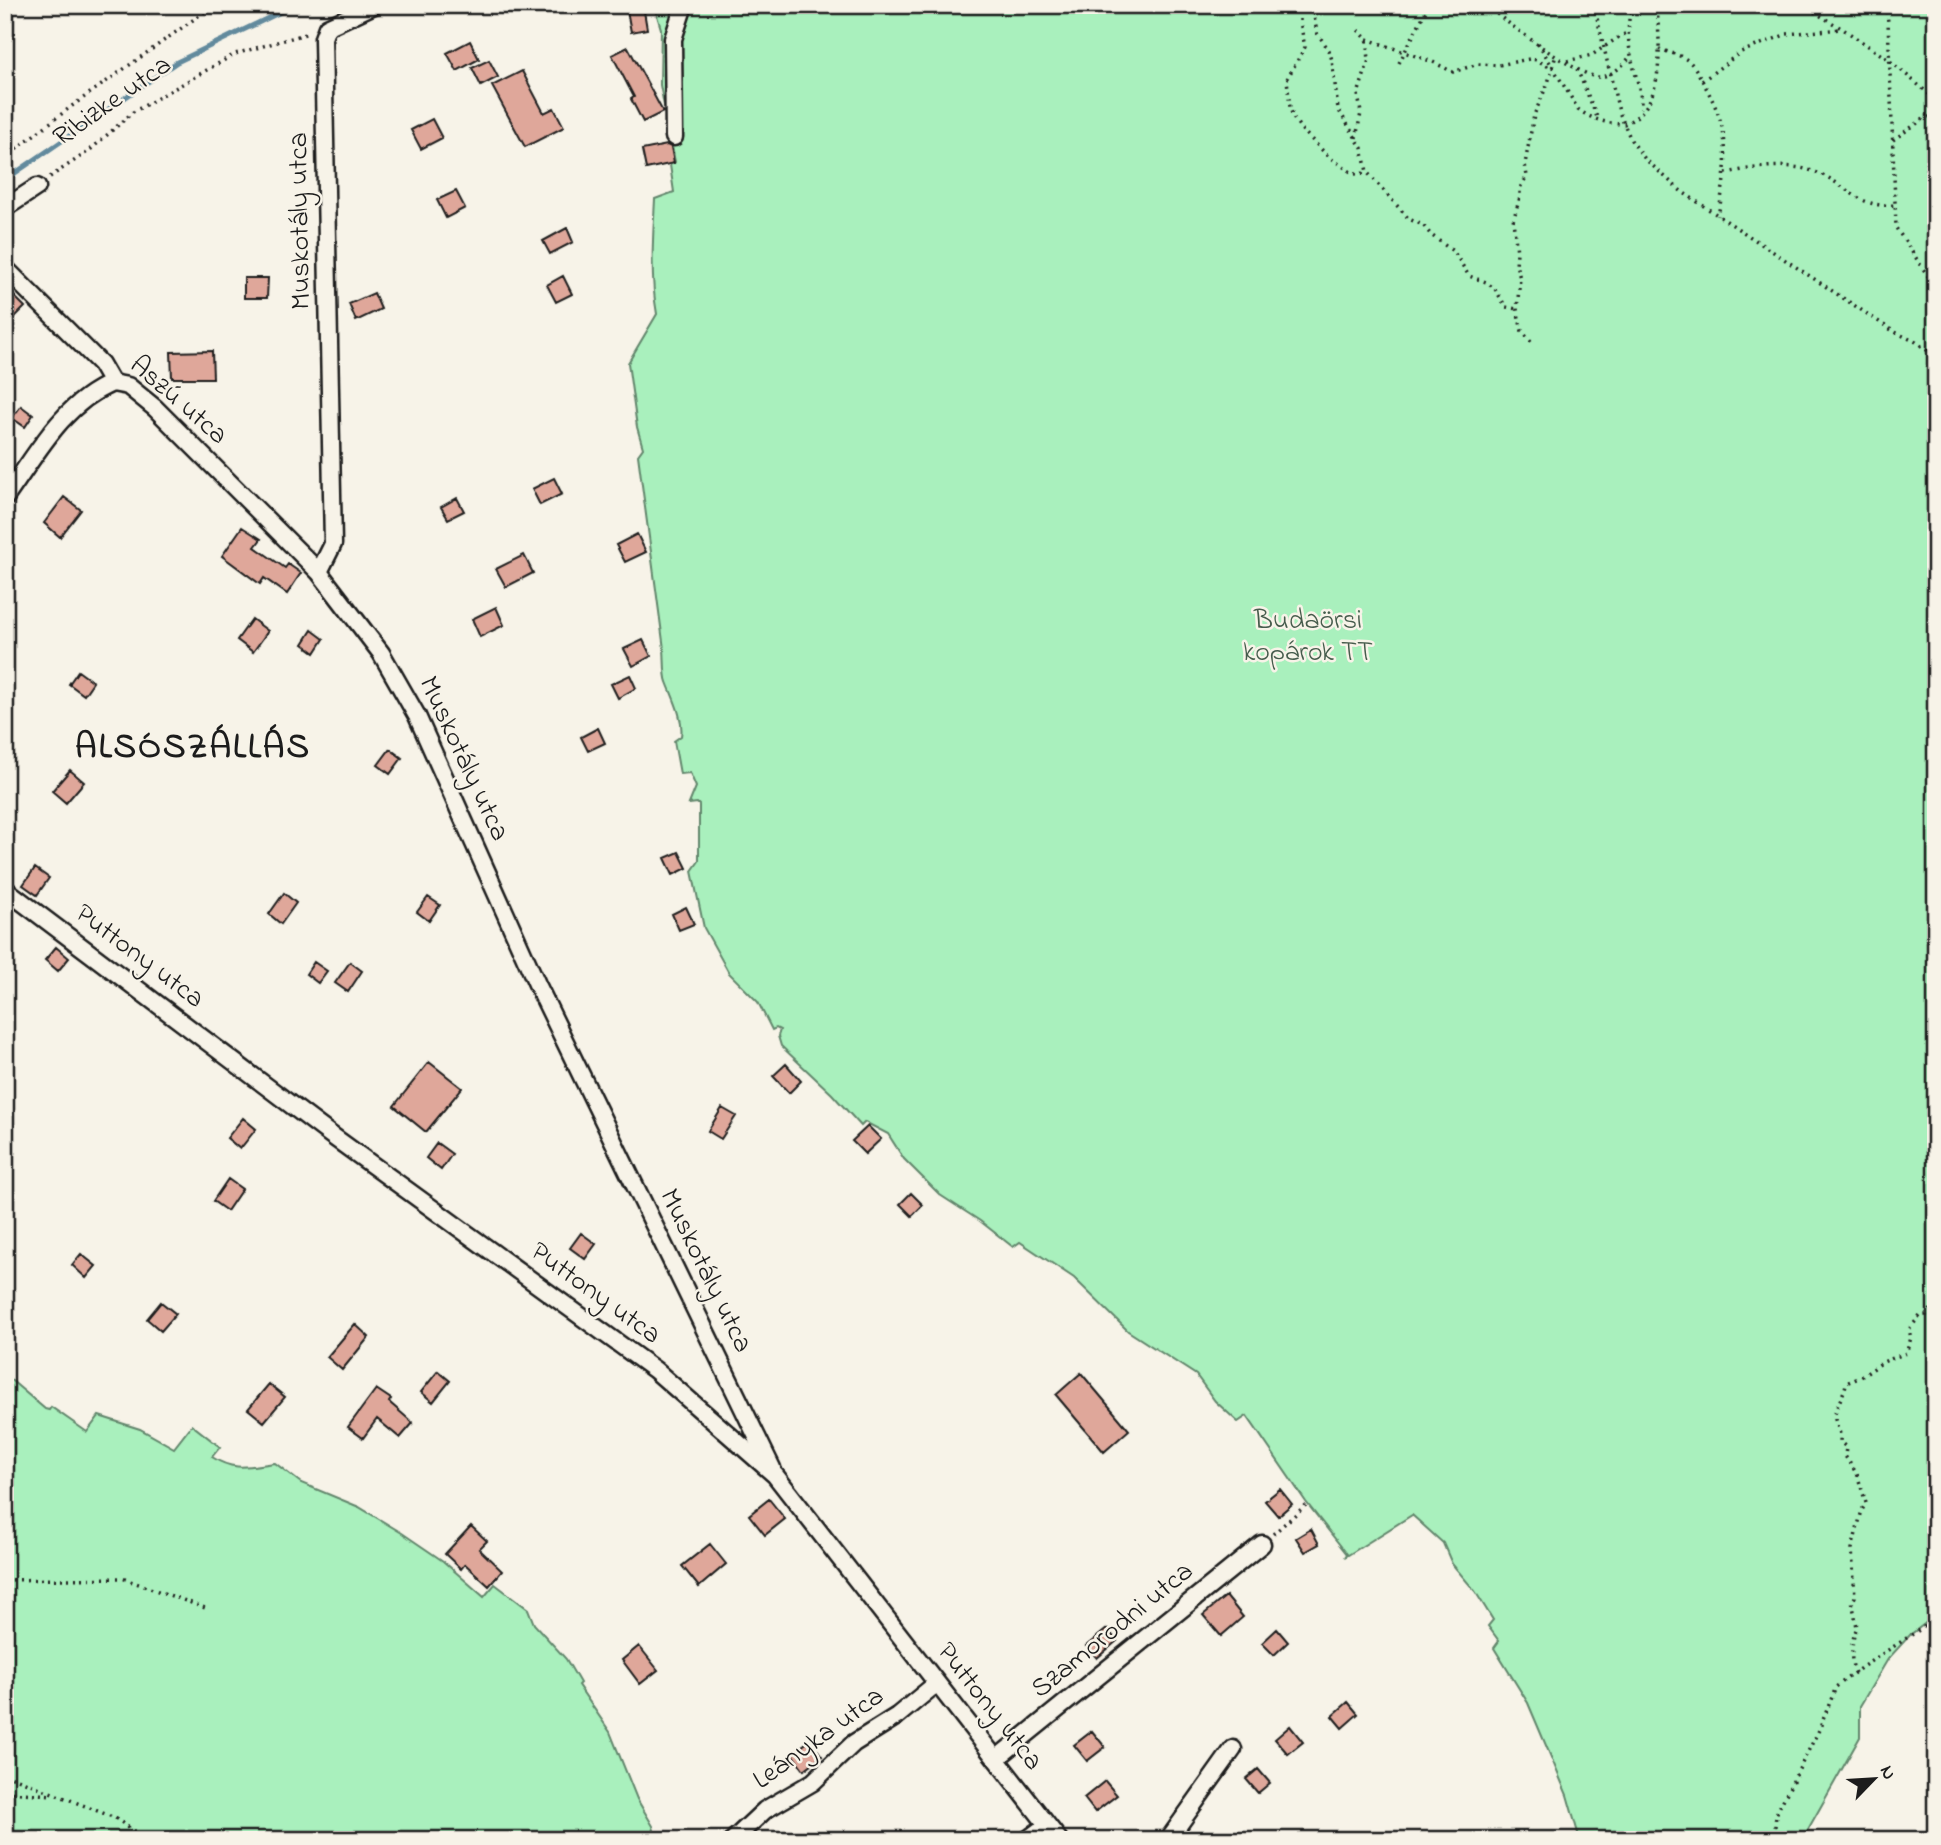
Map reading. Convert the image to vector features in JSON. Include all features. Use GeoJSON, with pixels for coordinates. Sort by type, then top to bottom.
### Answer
{"type":"FeatureCollection","features":[{"type":"Feature","properties":{"kind":"street"},"geometry":{"type":"LineString","coordinates":[[327,27],[374,5]]}},
{"type":"Feature","properties":{"kind":"street"},"geometry":{"type":"LineString","coordinates":[[674,137],[673,39],[684,5]]}},
{"type":"Feature","properties":{"kind":"street","name":"Muskotály utca"},"geometry":{"type":"LineString","coordinates":[[327,27],[323,38],[333,544],[319,572],[381,653],[417,716],[537,984],[775,1475]]}},
{"type":"Feature","properties":{"kind":"street"},"geometry":{"type":"LineString","coordinates":[[5,208],[37,187]]}},
{"type":"Feature","properties":{"kind":"street","name":"Aszú utca"},"geometry":{"type":"LineString","coordinates":[[5,268],[102,364],[112,383],[128,386],[155,408],[319,572]]}},
{"type":"Feature","properties":{"kind":"street"},"geometry":{"type":"LineString","coordinates":[[5,498],[60,421],[90,393],[112,383]]}},
{"type":"Feature","properties":{"kind":"street","name":"Puttony utca"},"geometry":{"type":"LineString","coordinates":[[6,891],[331,1135],[656,1370],[775,1475],[1059,1840]]}},
{"type":"Feature","properties":{"kind":"street","name":"Szamorodni utca"},"geometry":{"type":"LineString","coordinates":[[996,1759],[1262,1544]]}},
{"type":"Feature","properties":{"kind":"street","name":"Leányka utca"},"geometry":{"type":"LineString","coordinates":[[733,1840],[765,1810],[813,1782],[854,1743],[897,1716],[937,1683]]}},
{"type":"Feature","properties":{"kind":"street"},"geometry":{"type":"LineString","coordinates":[[1168,1840],[1233,1749]]}},
{"type":"Feature","properties":{"kind":"street"},"geometry":{"type":"LineString","coordinates":[[1027,1840],[1047,1825]]}},
{"type":"Feature","properties":{"kind":"path"},"geometry":{"type":"LineString","coordinates":[[5,157],[214,5]]}},
{"type":"Feature","properties":{"kind":"path"},"geometry":{"type":"LineString","coordinates":[[1300,5],[1305,47],[1289,74],[1287,84],[1294,119],[1329,157],[1354,174],[1367,172]]}},
{"type":"Feature","properties":{"kind":"path"},"geometry":{"type":"LineString","coordinates":[[1312,5],[1317,33],[1329,50],[1332,60],[1338,109],[1362,148],[1367,172],[1409,219],[1423,225],[1431,235],[1454,252],[1468,276],[1490,285],[1506,307],[1517,309]]}},
{"type":"Feature","properties":{"kind":"path"},"geometry":{"type":"LineString","coordinates":[[1399,63],[1429,5]]}},
{"type":"Feature","properties":{"kind":"path"},"geometry":{"type":"LineString","coordinates":[[1486,5],[1507,23],[1564,61],[1600,77],[1623,64],[1631,55]]}},
{"type":"Feature","properties":{"kind":"path"},"geometry":{"type":"LineString","coordinates":[[1594,5],[1624,124],[1634,145],[1653,167],[1671,184],[1718,216],[1936,357]]}},
{"type":"Feature","properties":{"kind":"path"},"geometry":{"type":"LineString","coordinates":[[1631,5],[1628,33],[1640,89],[1641,111]]}},
{"type":"Feature","properties":{"kind":"path"},"geometry":{"type":"LineString","coordinates":[[1538,43],[1578,109],[1607,123],[1624,124],[1641,111],[1655,90],[1659,48],[1657,5]]}},
{"type":"Feature","properties":{"kind":"path"},"geometry":{"type":"LineString","coordinates":[[1802,5],[1889,60],[1936,100]]}},
{"type":"Feature","properties":{"kind":"path"},"geometry":{"type":"LineString","coordinates":[[1885,5],[1896,228],[1936,288]]}},
{"type":"Feature","properties":{"kind":"path","name":"Ribizke utca"},"geometry":{"type":"LineString","coordinates":[[37,187],[89,151],[133,113],[234,54],[327,27]]}},
{"type":"Feature","properties":{"kind":"path"},"geometry":{"type":"LineString","coordinates":[[1702,81],[1741,52],[1787,34],[1843,29]]}},
{"type":"Feature","properties":{"kind":"path"},"geometry":{"type":"LineString","coordinates":[[1358,30],[1367,39],[1453,72],[1478,64],[1492,66],[1529,60],[1537,60],[1553,69]]}},
{"type":"Feature","properties":{"kind":"path"},"geometry":{"type":"LineString","coordinates":[[1564,61],[1592,55],[1628,33]]}},
{"type":"Feature","properties":{"kind":"path"},"geometry":{"type":"LineString","coordinates":[[1356,138],[1361,113],[1358,93],[1369,60],[1367,39]]}},
{"type":"Feature","properties":{"kind":"path"},"geometry":{"type":"LineString","coordinates":[[1659,48],[1686,59],[1715,104],[1726,141],[1726,173],[1718,216]]}},
{"type":"Feature","properties":{"kind":"path"},"geometry":{"type":"LineString","coordinates":[[1531,342],[1522,331],[1517,309],[1520,278],[1516,265],[1513,221],[1520,200],[1520,188],[1527,176],[1525,164],[1534,115],[1556,55]]}},
{"type":"Feature","properties":{"kind":"path"},"geometry":{"type":"LineString","coordinates":[[1576,67],[1598,119]]}},
{"type":"Feature","properties":{"kind":"path"},"geometry":{"type":"LineString","coordinates":[[1892,141],[1936,114]]}},
{"type":"Feature","properties":{"kind":"path"},"geometry":{"type":"LineString","coordinates":[[1726,173],[1752,168],[1811,170],[1843,186],[1863,202],[1882,206],[1895,205]]}},
{"type":"Feature","properties":{"kind":"path"},"geometry":{"type":"LineString","coordinates":[[1855,1673],[1852,1667],[1852,1636],[1857,1627],[1852,1601],[1855,1597],[1852,1549],[1866,1503],[1857,1474],[1845,1457],[1846,1447],[1840,1442],[1841,1431],[1835,1418],[1837,1406],[1846,1383],[1861,1377],[1883,1362],[1906,1353],[1911,1338],[1909,1329],[1921,1315],[1926,1315],[1936,1304]]}},
{"type":"Feature","properties":{"kind":"path"},"geometry":{"type":"LineString","coordinates":[[1262,1544],[1306,1505]]}},
{"type":"Feature","properties":{"kind":"path"},"geometry":{"type":"LineString","coordinates":[[5,1580],[122,1578],[205,1608]]}},
{"type":"Feature","properties":{"kind":"path"},"geometry":{"type":"LineString","coordinates":[[1770,1840],[1776,1814],[1839,1684],[1936,1619]]}},
{"type":"Feature","properties":{"kind":"path"},"geometry":{"type":"LineString","coordinates":[[5,1774],[115,1818],[147,1840]]}},
{"type":"Feature","properties":{"kind":"path"},"geometry":{"type":"LineString","coordinates":[[5,1792],[58,1795]]}},
{"type":"Feature","properties":{"kind":"path"},"geometry":{"type":"LineString","coordinates":[[126,1825],[134,1840]]}},
{"type":"Feature","properties":{"kind":"green space","name":"Budaörsi kopárok TT"},"geometry":{"type":"Polygon","coordinates":[[[675,5],[1936,5],[1936,1615],[1910,1635],[1888,1659],[1860,1706],[1860,1737],[1802,1840],[1580,1840],[1567,1795],[1528,1703],[1494,1648],[1499,1641],[1488,1626],[1493,1620],[1475,1591],[1452,1564],[1443,1543],[1412,1515],[1345,1557],[1347,1554],[1306,1502],[1247,1416],[1238,1422],[1215,1401],[1196,1375],[1128,1331],[1074,1278],[1020,1242],[1013,1247],[940,1195],[904,1159],[888,1134],[865,1122],[861,1126],[832,1094],[781,1046],[778,1036],[780,1030],[772,1030],[758,1002],[729,973],[704,928],[692,871],[699,861],[699,805],[689,804],[696,787],[690,773],[680,774],[674,741],[681,736],[682,729],[665,675],[664,649],[638,455],[643,448],[637,427],[628,363],[657,314],[653,271],[655,199],[674,192],[670,165],[675,162],[660,85],[661,29],[656,12],[675,5]]]}},
{"type":"Feature","properties":{"kind":"green space"},"geometry":{"type":"Polygon","coordinates":[[[5,1375],[45,1409],[49,1410],[51,1407],[87,1432],[99,1416],[140,1429],[174,1448],[192,1425],[220,1447],[212,1457],[220,1462],[242,1467],[275,1463],[301,1483],[359,1507],[402,1533],[443,1561],[484,1597],[495,1584],[528,1609],[534,1624],[566,1659],[580,1683],[578,1685],[610,1732],[637,1799],[653,1826],[656,1840],[5,1840],[5,1375]]]}},
{"type":"Feature","properties":{"kind":"building"},"geometry":{"type":"Polygon","coordinates":[[[626,5],[643,5],[647,29],[631,32],[626,5]]]}},
{"type":"Feature","properties":{"kind":"building"},"geometry":{"type":"Polygon","coordinates":[[[470,41],[479,59],[457,71],[447,53],[470,41]]]}},
{"type":"Feature","properties":{"kind":"building"},"geometry":{"type":"Polygon","coordinates":[[[628,47],[663,112],[643,122],[631,99],[634,97],[612,55],[628,47]]]}},
{"type":"Feature","properties":{"kind":"building"},"geometry":{"type":"Polygon","coordinates":[[[489,60],[498,77],[481,86],[472,68],[489,60]]]}},
{"type":"Feature","properties":{"kind":"building"},"geometry":{"type":"Polygon","coordinates":[[[522,71],[544,113],[554,108],[564,127],[525,147],[492,86],[522,71]]]}},
{"type":"Feature","properties":{"kind":"building"},"geometry":{"type":"Polygon","coordinates":[[[432,119],[442,138],[421,149],[411,130],[432,119]]]}},
{"type":"Feature","properties":{"kind":"building"},"geometry":{"type":"Polygon","coordinates":[[[667,145],[671,147],[674,163],[646,169],[642,150],[667,145]]]}},
{"type":"Feature","properties":{"kind":"building"},"geometry":{"type":"Polygon","coordinates":[[[456,191],[465,208],[446,218],[437,200],[456,191]]]}},
{"type":"Feature","properties":{"kind":"building"},"geometry":{"type":"Polygon","coordinates":[[[567,228],[573,242],[550,254],[543,241],[567,228]]]}},
{"type":"Feature","properties":{"kind":"building"},"geometry":{"type":"Polygon","coordinates":[[[563,276],[572,294],[556,302],[547,285],[563,276]]]}},
{"type":"Feature","properties":{"kind":"building"},"geometry":{"type":"Polygon","coordinates":[[[244,278],[268,278],[267,298],[244,298],[244,278]]]}},
{"type":"Feature","properties":{"kind":"building"},"geometry":{"type":"Polygon","coordinates":[[[374,293],[381,309],[356,321],[349,304],[374,293]]]}},
{"type":"Feature","properties":{"kind":"building"},"geometry":{"type":"Polygon","coordinates":[[[14,296],[25,307],[5,327],[5,305],[14,296]]]}},
{"type":"Feature","properties":{"kind":"building"},"geometry":{"type":"Polygon","coordinates":[[[212,351],[213,378],[172,378],[171,352],[212,351]]]}},
{"type":"Feature","properties":{"kind":"building"},"geometry":{"type":"Polygon","coordinates":[[[21,406],[33,415],[25,427],[12,418],[21,406]]]}},
{"type":"Feature","properties":{"kind":"building"},"geometry":{"type":"Polygon","coordinates":[[[554,478],[562,494],[540,505],[532,489],[554,478]]]}},
{"type":"Feature","properties":{"kind":"building"},"geometry":{"type":"Polygon","coordinates":[[[64,497],[81,510],[60,537],[44,523],[64,497]]]}},
{"type":"Feature","properties":{"kind":"building"},"geometry":{"type":"Polygon","coordinates":[[[457,498],[464,511],[448,519],[441,507],[457,498]]]}},
{"type":"Feature","properties":{"kind":"building"},"geometry":{"type":"Polygon","coordinates":[[[242,527],[261,539],[255,547],[285,568],[288,564],[301,573],[287,594],[264,578],[260,584],[222,556],[242,527]]]}},
{"type":"Feature","properties":{"kind":"building"},"geometry":{"type":"Polygon","coordinates":[[[637,534],[646,552],[625,562],[616,545],[637,534]]]}},
{"type":"Feature","properties":{"kind":"building"},"geometry":{"type":"Polygon","coordinates":[[[524,555],[533,573],[506,587],[496,569],[524,555]]]}},
{"type":"Feature","properties":{"kind":"building"},"geometry":{"type":"Polygon","coordinates":[[[496,607],[504,625],[480,637],[472,619],[496,607]]]}},
{"type":"Feature","properties":{"kind":"building"},"geometry":{"type":"Polygon","coordinates":[[[252,619],[268,631],[253,652],[237,640],[252,619]]]}},
{"type":"Feature","properties":{"kind":"building"},"geometry":{"type":"Polygon","coordinates":[[[312,630],[324,639],[315,653],[303,644],[312,630]]]}},
{"type":"Feature","properties":{"kind":"building"},"geometry":{"type":"Polygon","coordinates":[[[643,640],[651,656],[633,666],[624,649],[643,640]]]}},
{"type":"Feature","properties":{"kind":"building"},"geometry":{"type":"Polygon","coordinates":[[[78,671],[93,682],[84,695],[69,684],[78,671]]]}},
{"type":"Feature","properties":{"kind":"building"},"geometry":{"type":"Polygon","coordinates":[[[630,675],[636,688],[618,698],[611,684],[630,675]]]}},
{"type":"Feature","properties":{"kind":"building"},"geometry":{"type":"Polygon","coordinates":[[[598,728],[605,743],[588,751],[581,737],[598,728]]]}},
{"type":"Feature","properties":{"kind":"building"},"geometry":{"type":"Polygon","coordinates":[[[390,749],[402,758],[390,774],[378,765],[390,749]]]}},
{"type":"Feature","properties":{"kind":"building"},"geometry":{"type":"Polygon","coordinates":[[[70,770],[84,782],[66,803],[52,791],[70,770]]]}},
{"type":"Feature","properties":{"kind":"building"},"geometry":{"type":"Polygon","coordinates":[[[679,852],[687,868],[673,875],[665,858],[679,852]]]}},
{"type":"Feature","properties":{"kind":"building"},"geometry":{"type":"Polygon","coordinates":[[[35,868],[49,878],[37,895],[23,885],[35,868]]]}},
{"type":"Feature","properties":{"kind":"building"},"geometry":{"type":"Polygon","coordinates":[[[284,893],[296,903],[281,924],[269,914],[284,893]]]}},
{"type":"Feature","properties":{"kind":"building"},"geometry":{"type":"Polygon","coordinates":[[[428,897],[440,905],[429,921],[417,912],[428,897]]]}},
{"type":"Feature","properties":{"kind":"building"},"geometry":{"type":"Polygon","coordinates":[[[686,907],[694,924],[679,930],[672,914],[686,907]]]}},
{"type":"Feature","properties":{"kind":"building"},"geometry":{"type":"Polygon","coordinates":[[[56,947],[69,958],[58,971],[45,960],[56,947]]]}},
{"type":"Feature","properties":{"kind":"building"},"geometry":{"type":"Polygon","coordinates":[[[314,962],[327,971],[318,983],[306,974],[314,962]]]}},
{"type":"Feature","properties":{"kind":"building"},"geometry":{"type":"Polygon","coordinates":[[[350,962],[362,971],[348,992],[335,983],[350,962]]]}},
{"type":"Feature","properties":{"kind":"building"},"geometry":{"type":"Polygon","coordinates":[[[429,1062],[462,1088],[426,1132],[394,1106],[429,1062]]]}},
{"type":"Feature","properties":{"kind":"building"},"geometry":{"type":"Polygon","coordinates":[[[786,1064],[801,1081],[789,1093],[773,1076],[786,1064]]]}},
{"type":"Feature","properties":{"kind":"building"},"geometry":{"type":"Polygon","coordinates":[[[722,1108],[736,1116],[721,1139],[708,1131],[722,1108]]]}},
{"type":"Feature","properties":{"kind":"building"},"geometry":{"type":"Polygon","coordinates":[[[243,1118],[256,1129],[240,1149],[227,1138],[243,1118]]]}},
{"type":"Feature","properties":{"kind":"building"},"geometry":{"type":"Polygon","coordinates":[[[868,1126],[881,1139],[865,1154],[852,1141],[868,1126]]]}},
{"type":"Feature","properties":{"kind":"building"},"geometry":{"type":"Polygon","coordinates":[[[437,1143],[452,1154],[441,1170],[426,1158],[437,1143]]]}},
{"type":"Feature","properties":{"kind":"building"},"geometry":{"type":"Polygon","coordinates":[[[228,1179],[242,1189],[227,1211],[213,1201],[228,1179]]]}},
{"type":"Feature","properties":{"kind":"building"},"geometry":{"type":"Polygon","coordinates":[[[911,1193],[923,1205],[912,1216],[900,1204],[911,1193]]]}},
{"type":"Feature","properties":{"kind":"building"},"geometry":{"type":"Polygon","coordinates":[[[581,1233],[596,1244],[585,1259],[570,1248],[581,1233]]]}},
{"type":"Feature","properties":{"kind":"building"},"geometry":{"type":"Polygon","coordinates":[[[81,1254],[96,1266],[86,1278],[72,1265],[81,1254]]]}},
{"type":"Feature","properties":{"kind":"building"},"geometry":{"type":"Polygon","coordinates":[[[161,1302],[176,1314],[161,1331],[147,1319],[161,1302]]]}},
{"type":"Feature","properties":{"kind":"building"},"geometry":{"type":"Polygon","coordinates":[[[355,1324],[369,1337],[342,1370],[327,1357],[355,1324]]]}},
{"type":"Feature","properties":{"kind":"building"},"geometry":{"type":"Polygon","coordinates":[[[438,1371],[450,1381],[433,1402],[421,1392],[438,1371]]]}},
{"type":"Feature","properties":{"kind":"building"},"geometry":{"type":"Polygon","coordinates":[[[1081,1373],[1129,1430],[1104,1452],[1056,1395],[1081,1373]]]}},
{"type":"Feature","properties":{"kind":"building"},"geometry":{"type":"Polygon","coordinates":[[[269,1384],[285,1397],[264,1422],[248,1409],[269,1384]]]}},
{"type":"Feature","properties":{"kind":"building"},"geometry":{"type":"Polygon","coordinates":[[[376,1389],[391,1399],[389,1402],[413,1423],[400,1438],[377,1419],[363,1438],[348,1427],[376,1389]]]}},
{"type":"Feature","properties":{"kind":"building"},"geometry":{"type":"Polygon","coordinates":[[[1280,1489],[1292,1504],[1278,1516],[1265,1501],[1280,1489]]]}},
{"type":"Feature","properties":{"kind":"building"},"geometry":{"type":"Polygon","coordinates":[[[769,1499],[785,1519],[765,1535],[749,1515],[769,1499]]]}},
{"type":"Feature","properties":{"kind":"building"},"geometry":{"type":"Polygon","coordinates":[[[471,1526],[487,1541],[479,1549],[502,1571],[489,1586],[465,1564],[461,1569],[445,1554],[471,1526]]]}},
{"type":"Feature","properties":{"kind":"building"},"geometry":{"type":"Polygon","coordinates":[[[1311,1529],[1319,1544],[1305,1552],[1296,1538],[1311,1529]]]}},
{"type":"Feature","properties":{"kind":"building"},"geometry":{"type":"Polygon","coordinates":[[[710,1544],[726,1564],[699,1587],[682,1566],[710,1544]]]}},
{"type":"Feature","properties":{"kind":"building"},"geometry":{"type":"Polygon","coordinates":[[[1226,1596],[1243,1617],[1221,1636],[1203,1615],[1226,1596]]]}},
{"type":"Feature","properties":{"kind":"building"},"geometry":{"type":"Polygon","coordinates":[[[1107,1629],[1117,1641],[1097,1658],[1086,1646],[1107,1629]]]}},
{"type":"Feature","properties":{"kind":"building"},"geometry":{"type":"Polygon","coordinates":[[[1277,1629],[1288,1642],[1274,1655],[1262,1643],[1277,1629]]]}},
{"type":"Feature","properties":{"kind":"building"},"geometry":{"type":"Polygon","coordinates":[[[639,1646],[658,1670],[640,1684],[622,1660],[639,1646]]]}},
{"type":"Feature","properties":{"kind":"building"},"geometry":{"type":"Polygon","coordinates":[[[1348,1702],[1358,1714],[1342,1728],[1332,1716],[1348,1702]]]}},
{"type":"Feature","properties":{"kind":"building"},"geometry":{"type":"Polygon","coordinates":[[[1290,1726],[1303,1742],[1288,1754],[1275,1739],[1290,1726]]]}},
{"type":"Feature","properties":{"kind":"building"},"geometry":{"type":"Polygon","coordinates":[[[1092,1731],[1105,1747],[1087,1761],[1074,1745],[1092,1731]]]}},
{"type":"Feature","properties":{"kind":"building"},"geometry":{"type":"Polygon","coordinates":[[[810,1740],[822,1756],[804,1770],[792,1754],[810,1740]]]}},
{"type":"Feature","properties":{"kind":"building"},"geometry":{"type":"Polygon","coordinates":[[[1258,1769],[1270,1783],[1258,1793],[1246,1779],[1258,1769]]]}},
{"type":"Feature","properties":{"kind":"building"},"geometry":{"type":"Polygon","coordinates":[[[1105,1781],[1117,1795],[1095,1812],[1084,1798],[1105,1781]]]}},
{"type":"Feature","properties":{"kind":"waterway"},"geometry":{"type":"LineString","coordinates":[[5,180],[177,62],[295,5]]}},
{"type":"Feature","properties":{"kind":"district","name":"ALSÓSZÁLLÁS"},"geometry":{"type":"Point","coordinates":[193,748]}}]}
